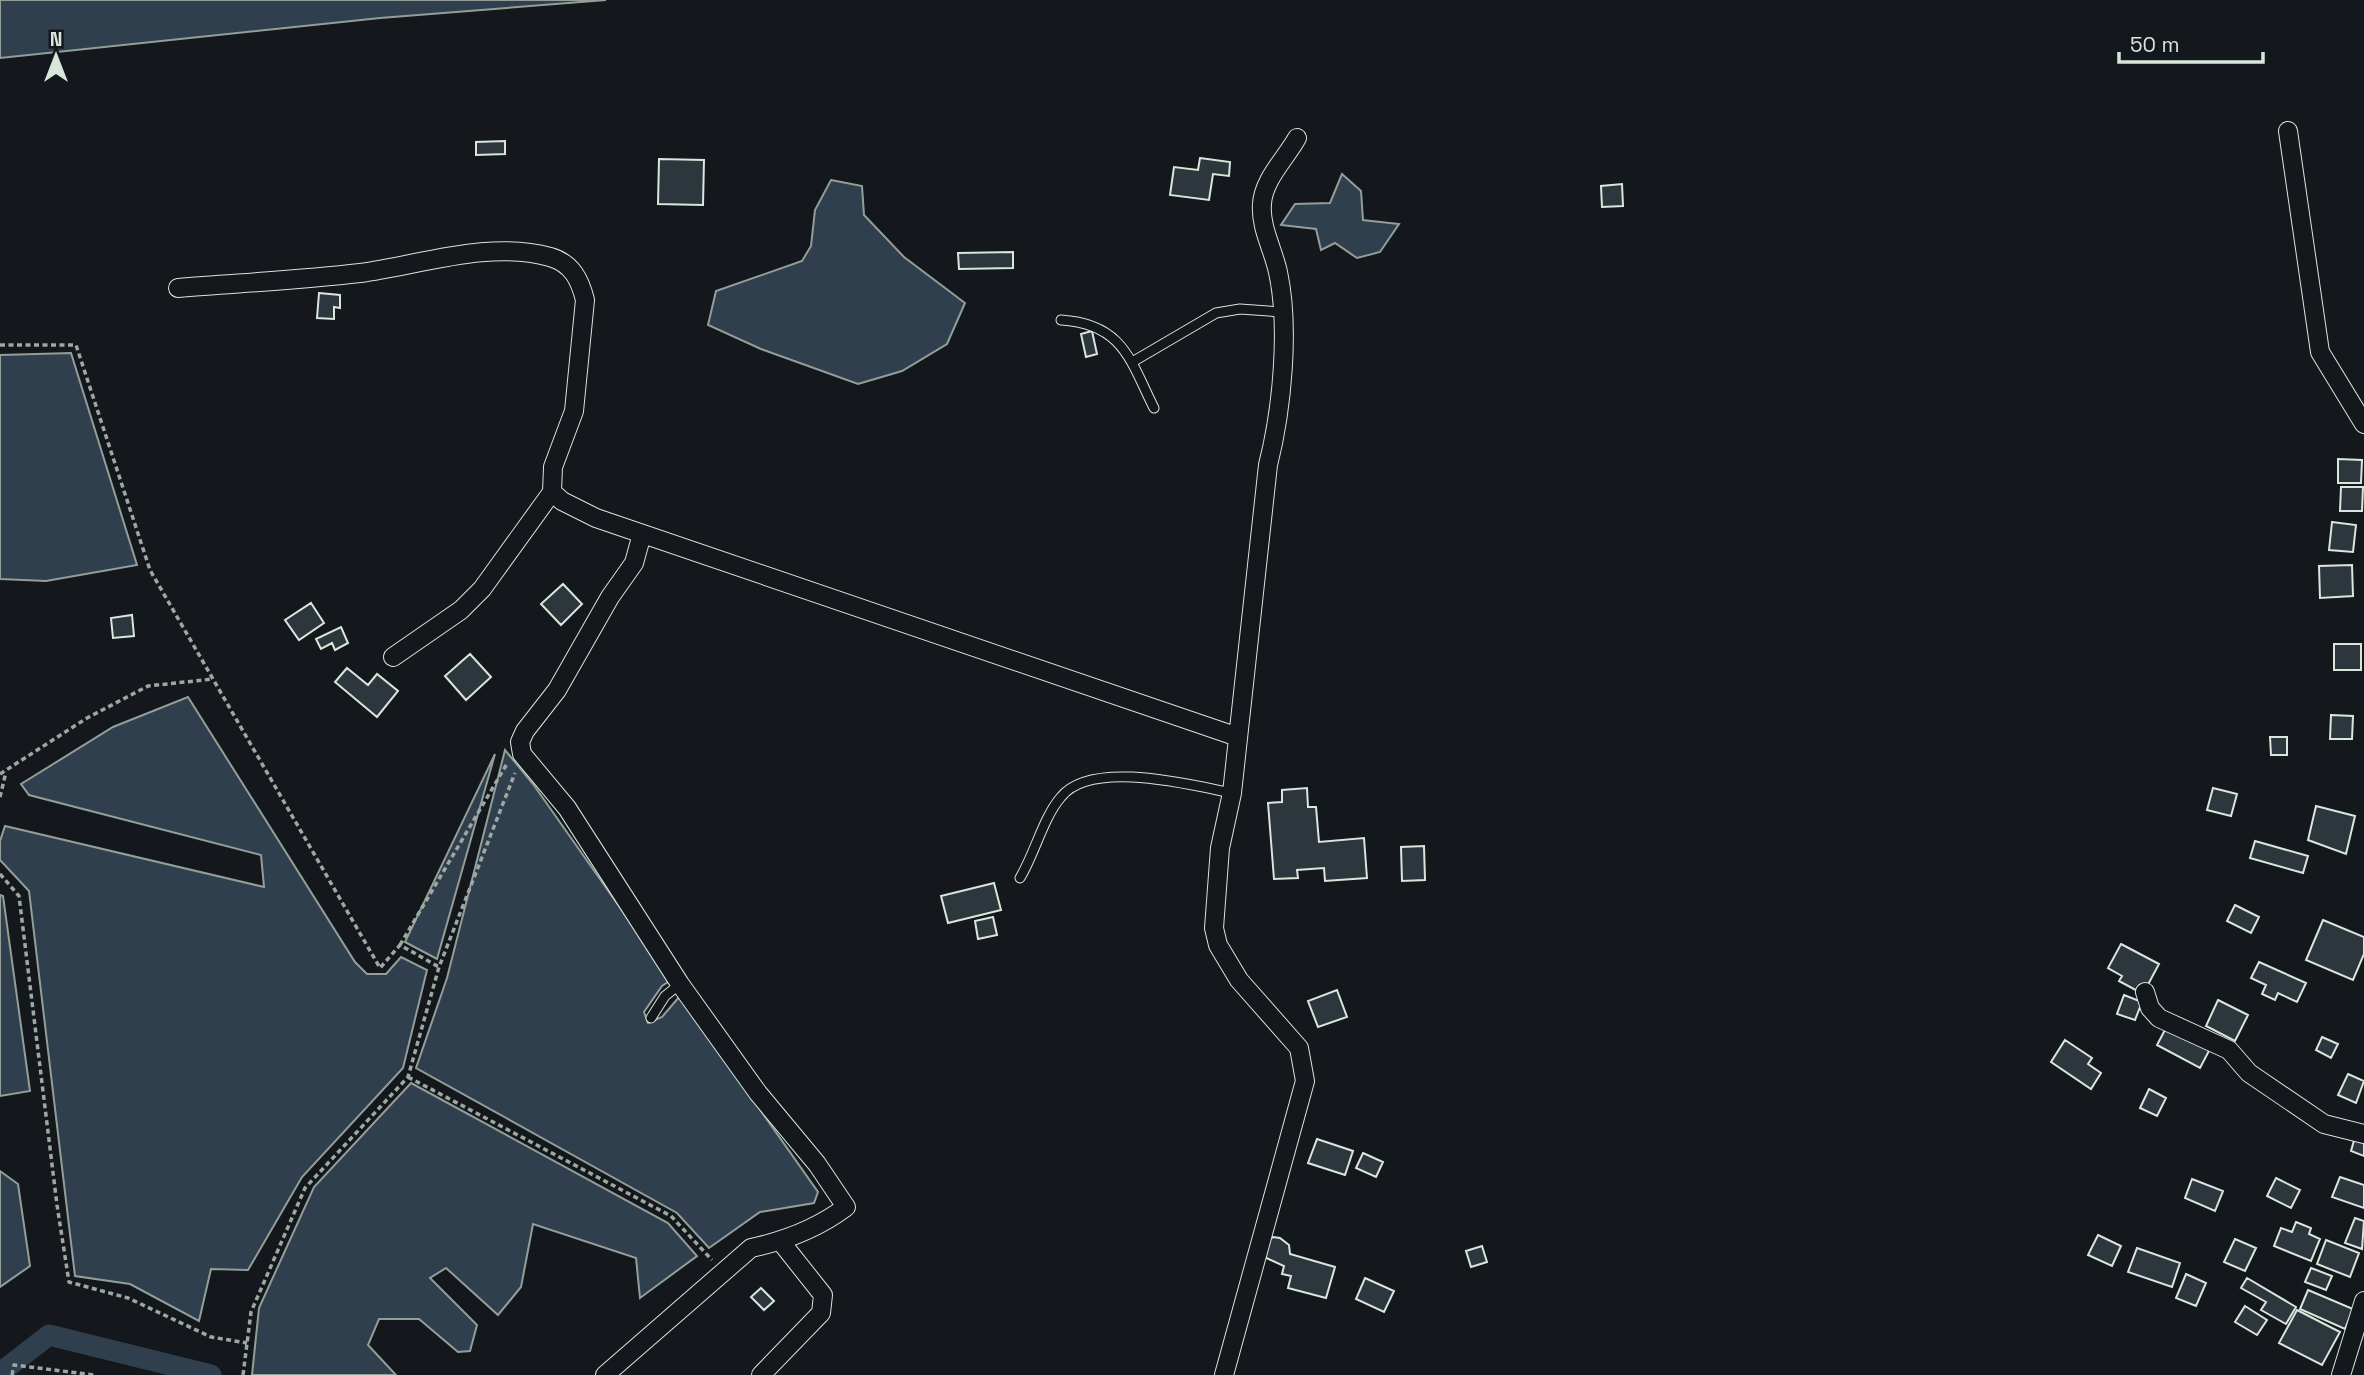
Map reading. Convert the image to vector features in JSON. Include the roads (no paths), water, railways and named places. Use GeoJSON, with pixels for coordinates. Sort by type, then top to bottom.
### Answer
{"type":"FeatureCollection","features":[{"type":"Feature","properties":{"kind":"street"},"geometry":{"type":"LineString","coordinates":[[2288,131],[2320,352],[2364,424]]}},
{"type":"Feature","properties":{"kind":"street"},"geometry":{"type":"LineString","coordinates":[[1224,1375],[1305,1082],[1303,1058],[1295,1041],[1239,980],[1218,945],[1214,910],[1220,848],[1232,793],[1268,465],[1277,428],[1283,351],[1278,273],[1266,233],[1261,203],[1269,180],[1297,138]]}},
{"type":"Feature","properties":{"kind":"street"},"geometry":{"type":"LineString","coordinates":[[178,288],[357,273],[472,254],[540,255],[569,265],[581,284],[585,300],[573,411],[554,467],[552,492],[482,589],[461,610],[393,657]]}},
{"type":"Feature","properties":{"kind":"street"},"geometry":{"type":"LineString","coordinates":[[552,492],[596,519],[1238,737]]}},
{"type":"Feature","properties":{"kind":"street"},"geometry":{"type":"LineString","coordinates":[[605,1375],[722,1270],[751,1248],[781,1242],[825,1222],[846,1207],[817,1164],[758,1093],[680,984],[567,808],[521,748],[525,731],[557,690],[610,597],[634,563],[642,534]]}},
{"type":"Feature","properties":{"kind":"street"},"geometry":{"type":"LineString","coordinates":[[2145,992],[2150,1008],[2159,1018],[2229,1050],[2249,1073],[2324,1124],[2364,1134]]}},
{"type":"Feature","properties":{"kind":"street"},"geometry":{"type":"LineString","coordinates":[[761,1375],[821,1313],[823,1294],[781,1242]]}},
{"type":"Feature","properties":{"kind":"street"},"geometry":{"type":"LineString","coordinates":[[2341,1375],[2364,1301]]}},
{"type":"Feature","properties":{"kind":"lane"},"geometry":{"type":"LineString","coordinates":[[1134,361],[1216,313],[1240,310],[1281,312]]}},
{"type":"Feature","properties":{"kind":"lane"},"geometry":{"type":"LineString","coordinates":[[1060,320],[1083,321],[1116,338],[1134,361],[1154,408]]}},
{"type":"Feature","properties":{"kind":"lane"},"geometry":{"type":"LineString","coordinates":[[1020,878],[1060,797],[1081,782],[1124,777],[1232,793]]}},
{"type":"Feature","properties":{"kind":"lane"},"geometry":{"type":"LineString","coordinates":[[651,1018],[665,996],[680,984]]}},
{"type":"Feature","properties":{"kind":"water"},"geometry":{"type":"Polygon","coordinates":[[[0,0],[606,0],[380,18],[0,58],[0,0]]]}},
{"type":"Feature","properties":{"kind":"water"},"geometry":{"type":"Polygon","coordinates":[[[1342,174],[1361,191],[1363,220],[1399,224],[1380,252],[1357,258],[1335,243],[1321,250],[1316,229],[1281,225],[1295,204],[1330,203],[1342,174]]]}},
{"type":"Feature","properties":{"kind":"water"},"geometry":{"type":"Polygon","coordinates":[[[831,180],[862,186],[864,215],[904,257],[965,303],[947,344],[902,371],[858,384],[761,349],[708,325],[716,291],[802,261],[811,246],[815,210],[831,180]]]}},
{"type":"Feature","properties":{"kind":"water"},"geometry":{"type":"Polygon","coordinates":[[[71,353],[137,565],[46,581],[0,579],[0,355],[71,353]]]}},
{"type":"Feature","properties":{"kind":"water"},"geometry":{"type":"Polygon","coordinates":[[[188,697],[355,962],[367,974],[386,974],[401,957],[427,970],[403,1068],[302,1177],[248,1270],[211,1269],[199,1321],[130,1284],[75,1276],[29,891],[0,860],[0,841],[5,826],[264,887],[261,855],[29,795],[21,784],[113,727],[188,697]]]}},
{"type":"Feature","properties":{"kind":"water"},"geometry":{"type":"Polygon","coordinates":[[[505,750],[533,784],[671,980],[662,986],[644,1012],[648,1023],[662,1017],[680,996],[818,1192],[814,1203],[760,1212],[709,1248],[677,1213],[416,1068],[447,978],[505,750]]]}},
{"type":"Feature","properties":{"kind":"water"},"geometry":{"type":"Polygon","coordinates":[[[495,754],[437,959],[405,942],[495,754]]]}},
{"type":"Feature","properties":{"kind":"water"},"geometry":{"type":"Polygon","coordinates":[[[0,895],[3,896],[30,1091],[0,1096],[0,895]]]}},
{"type":"Feature","properties":{"kind":"water"},"geometry":{"type":"Polygon","coordinates":[[[411,1083],[668,1223],[697,1256],[640,1298],[636,1258],[533,1224],[521,1287],[498,1315],[446,1268],[430,1278],[477,1325],[470,1351],[458,1352],[419,1319],[379,1319],[368,1345],[396,1375],[252,1375],[259,1308],[314,1187],[411,1083]]]}},
{"type":"Feature","properties":{"kind":"water"},"geometry":{"type":"Polygon","coordinates":[[[0,1171],[18,1184],[30,1266],[0,1287],[0,1171]]]}},
{"type":"Feature","properties":{"kind":"waterway"},"geometry":{"type":"LineString","coordinates":[[0,1373],[49,1335],[211,1375]]}}]}
